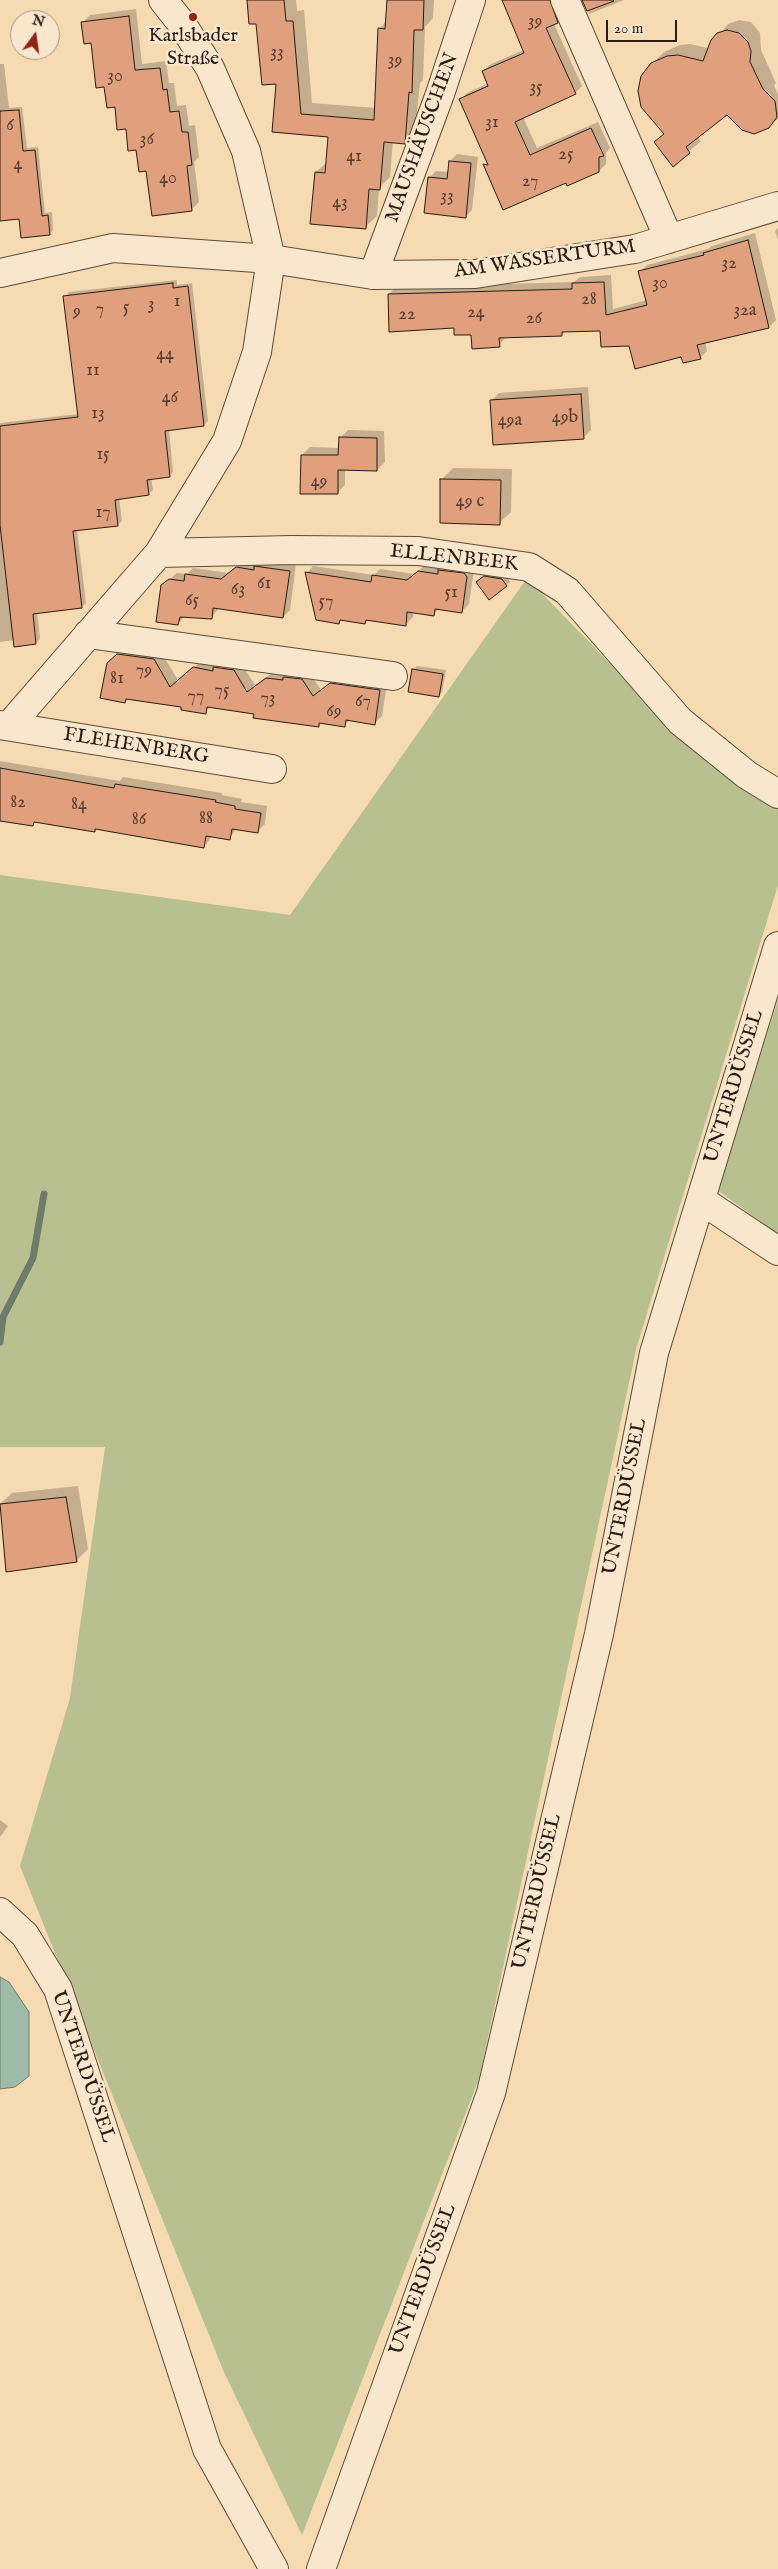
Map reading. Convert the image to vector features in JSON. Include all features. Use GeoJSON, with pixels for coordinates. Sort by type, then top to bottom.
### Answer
{"type":"FeatureCollection","features":[{"type":"Feature","properties":{"kind":"street"},"geometry":{"type":"LineString","coordinates":[[4,726],[159,553],[227,441],[257,352],[271,259],[246,151],[210,68],[182,24],[163,0]]}},
{"type":"Feature","properties":{"kind":"street","name":"MAUSHÄUSCHEN"},"geometry":{"type":"LineString","coordinates":[[373,275],[440,94],[471,0]]}},
{"type":"Feature","properties":{"kind":"street"},"geometry":{"type":"LineString","coordinates":[[566,0],[668,239]]}},
{"type":"Feature","properties":{"kind":"street","name":"AM WASSERTURM"},"geometry":{"type":"LineString","coordinates":[[271,259],[373,275],[476,274],[635,249],[778,206]]}},
{"type":"Feature","properties":{"kind":"street"},"geometry":{"type":"LineString","coordinates":[[0,273],[113,248],[271,259]]}},
{"type":"Feature","properties":{"kind":"street","name":"ELLENBEEK"},"geometry":{"type":"LineString","coordinates":[[159,553],[291,550],[418,551],[529,567],[567,591],[680,721],[747,775],[778,794]]}},
{"type":"Feature","properties":{"kind":"street"},"geometry":{"type":"LineString","coordinates":[[88,634],[393,676]]}},
{"type":"Feature","properties":{"kind":"street","name":"FLEHENBERG"},"geometry":{"type":"LineString","coordinates":[[4,726],[272,769]]}},
{"type":"Feature","properties":{"kind":"street","name":"UNTERDÜSSEL"},"geometry":{"type":"LineString","coordinates":[[321,2569],[491,2093],[599,1634],[654,1353],[778,946]]}},
{"type":"Feature","properties":{"kind":"street"},"geometry":{"type":"LineString","coordinates":[[701,1200],[778,1251]]}},
{"type":"Feature","properties":{"kind":"street","name":"UNTERDÜSSEL"},"geometry":{"type":"LineString","coordinates":[[0,1912],[25,1935],[58,1990],[207,2449],[274,2569]]}},
{"type":"Feature","properties":{"kind":"green space"},"geometry":{"type":"Polygon","coordinates":[[[527,578],[659,714],[778,807],[778,885],[637,1346],[479,2079],[302,2535],[223,2370],[20,1866],[70,1698],[105,1447],[0,1447],[0,875],[290,915],[527,578]]]}},
{"type":"Feature","properties":{"kind":"green space"},"geometry":{"type":"Polygon","coordinates":[[[778,1000],[778,1234],[717,1190],[778,1000]]]}},
{"type":"Feature","properties":{"kind":"shaded area"},"geometry":{"type":"Polygon","coordinates":[[[0,1977],[9,1982],[29,2012],[29,2076],[15,2087],[0,2089],[0,1977]]]}},
{"type":"Feature","properties":{"kind":"building"},"geometry":{"type":"Polygon","coordinates":[[[247,0],[284,0],[286,21],[293,21],[301,114],[374,120],[378,28],[385,29],[387,0],[424,0],[423,30],[414,30],[412,93],[409,92],[405,144],[384,142],[380,190],[369,189],[366,229],[310,224],[315,172],[325,173],[328,137],[272,132],[276,84],[262,85],[256,24],[249,24],[247,0]]]}},
{"type":"Feature","properties":{"kind":"building"},"geometry":{"type":"Polygon","coordinates":[[[502,0],[550,0],[558,23],[546,28],[576,94],[515,122],[530,155],[591,128],[604,156],[599,157],[599,172],[567,186],[566,183],[503,210],[483,164],[488,165],[459,99],[488,86],[482,71],[524,53],[502,0]]]}},
{"type":"Feature","properties":{"kind":"building"},"geometry":{"type":"Polygon","coordinates":[[[582,0],[613,0],[614,1],[587,11],[582,0]]]}},
{"type":"Feature","properties":{"kind":"building"},"geometry":{"type":"Polygon","coordinates":[[[129,16],[135,70],[160,68],[163,90],[167,89],[170,112],[179,111],[182,132],[188,132],[192,165],[187,166],[192,211],[152,216],[146,171],[139,172],[136,150],[128,151],[126,129],[117,130],[115,107],[107,108],[104,87],[96,88],[91,43],[84,44],[81,22],[129,16]]]}},
{"type":"Feature","properties":{"kind":"building"},"geometry":{"type":"Polygon","coordinates":[[[727,30],[739,33],[748,42],[751,51],[750,62],[763,89],[775,101],[777,117],[769,128],[754,134],[742,130],[727,115],[686,147],[690,153],[673,167],[654,142],[664,134],[641,107],[638,91],[641,76],[651,63],[667,56],[678,55],[703,61],[711,40],[717,33],[727,30]]]}},
{"type":"Feature","properties":{"kind":"building"},"geometry":{"type":"Polygon","coordinates":[[[19,110],[23,151],[35,150],[42,216],[48,215],[50,235],[21,238],[19,219],[0,221],[0,111],[19,110]]]}},
{"type":"Feature","properties":{"kind":"building"},"geometry":{"type":"Polygon","coordinates":[[[449,161],[471,163],[466,218],[424,213],[428,177],[447,179],[449,161]]]}},
{"type":"Feature","properties":{"kind":"building"},"geometry":{"type":"Polygon","coordinates":[[[748,240],[769,328],[697,345],[701,359],[683,363],[681,357],[635,369],[629,346],[601,347],[600,331],[562,332],[562,336],[499,338],[500,347],[472,349],[471,335],[454,335],[454,328],[389,332],[388,294],[572,289],[572,283],[604,282],[606,315],[647,305],[638,271],[704,255],[703,253],[748,240]]]}},
{"type":"Feature","properties":{"kind":"building"},"geometry":{"type":"Polygon","coordinates":[[[173,283],[173,288],[188,286],[204,426],[165,431],[170,477],[147,480],[149,495],[115,500],[118,526],[73,531],[82,608],[33,614],[36,644],[14,647],[0,525],[0,426],[78,417],[63,296],[173,283]]]}},
{"type":"Feature","properties":{"kind":"building"},"geometry":{"type":"Polygon","coordinates":[[[581,394],[584,439],[493,445],[490,400],[581,394]]]}},
{"type":"Feature","properties":{"kind":"building"},"geometry":{"type":"Polygon","coordinates":[[[339,437],[377,438],[377,471],[338,470],[338,494],[300,494],[301,455],[338,455],[339,437]]]}},
{"type":"Feature","properties":{"kind":"building"},"geometry":{"type":"Polygon","coordinates":[[[440,479],[501,480],[500,525],[440,523],[440,479]]]}},
{"type":"Feature","properties":{"kind":"building"},"geometry":{"type":"Polygon","coordinates":[[[254,566],[290,571],[283,618],[213,608],[212,619],[180,617],[178,625],[156,622],[161,585],[169,579],[184,581],[185,574],[221,579],[236,567],[254,570],[254,566]]]}},
{"type":"Feature","properties":{"kind":"building"},"geometry":{"type":"Polygon","coordinates":[[[438,570],[464,573],[467,577],[462,613],[435,609],[434,616],[407,612],[406,626],[366,620],[365,624],[340,620],[339,624],[316,620],[305,572],[371,582],[372,575],[407,580],[418,571],[438,574],[438,570]]]}},
{"type":"Feature","properties":{"kind":"building"},"geometry":{"type":"Polygon","coordinates":[[[484,576],[502,579],[507,586],[489,600],[476,582],[484,576]]]}},
{"type":"Feature","properties":{"kind":"building"},"geometry":{"type":"Polygon","coordinates":[[[117,654],[154,659],[170,687],[193,667],[213,671],[213,667],[234,670],[247,692],[266,678],[283,680],[283,677],[302,679],[313,696],[330,683],[380,690],[375,725],[346,720],[345,727],[319,723],[319,727],[253,718],[254,714],[207,707],[206,714],[181,710],[181,707],[126,699],[125,703],[100,698],[107,663],[117,654]]]}},
{"type":"Feature","properties":{"kind":"building"},"geometry":{"type":"Polygon","coordinates":[[[412,669],[443,674],[439,697],[408,692],[412,669]]]}},
{"type":"Feature","properties":{"kind":"building"},"geometry":{"type":"Polygon","coordinates":[[[0,768],[114,788],[115,784],[216,800],[215,802],[235,806],[235,809],[261,813],[258,833],[232,829],[230,840],[206,836],[204,848],[95,829],[95,832],[34,822],[33,826],[0,821],[0,768]]]}},
{"type":"Feature","properties":{"kind":"building"},"geometry":{"type":"Polygon","coordinates":[[[66,1497],[77,1562],[6,1572],[0,1504],[66,1497]]]}},
{"type":"Feature","properties":{"kind":"waterway"},"geometry":{"type":"LineString","coordinates":[[0,1342],[3,1317],[33,1258],[44,1194]]}},
{"type":"Feature","properties":{"kind":"place","name":"Karlsbader Straße"},"geometry":{"type":"Point","coordinates":[193,17]}}]}
